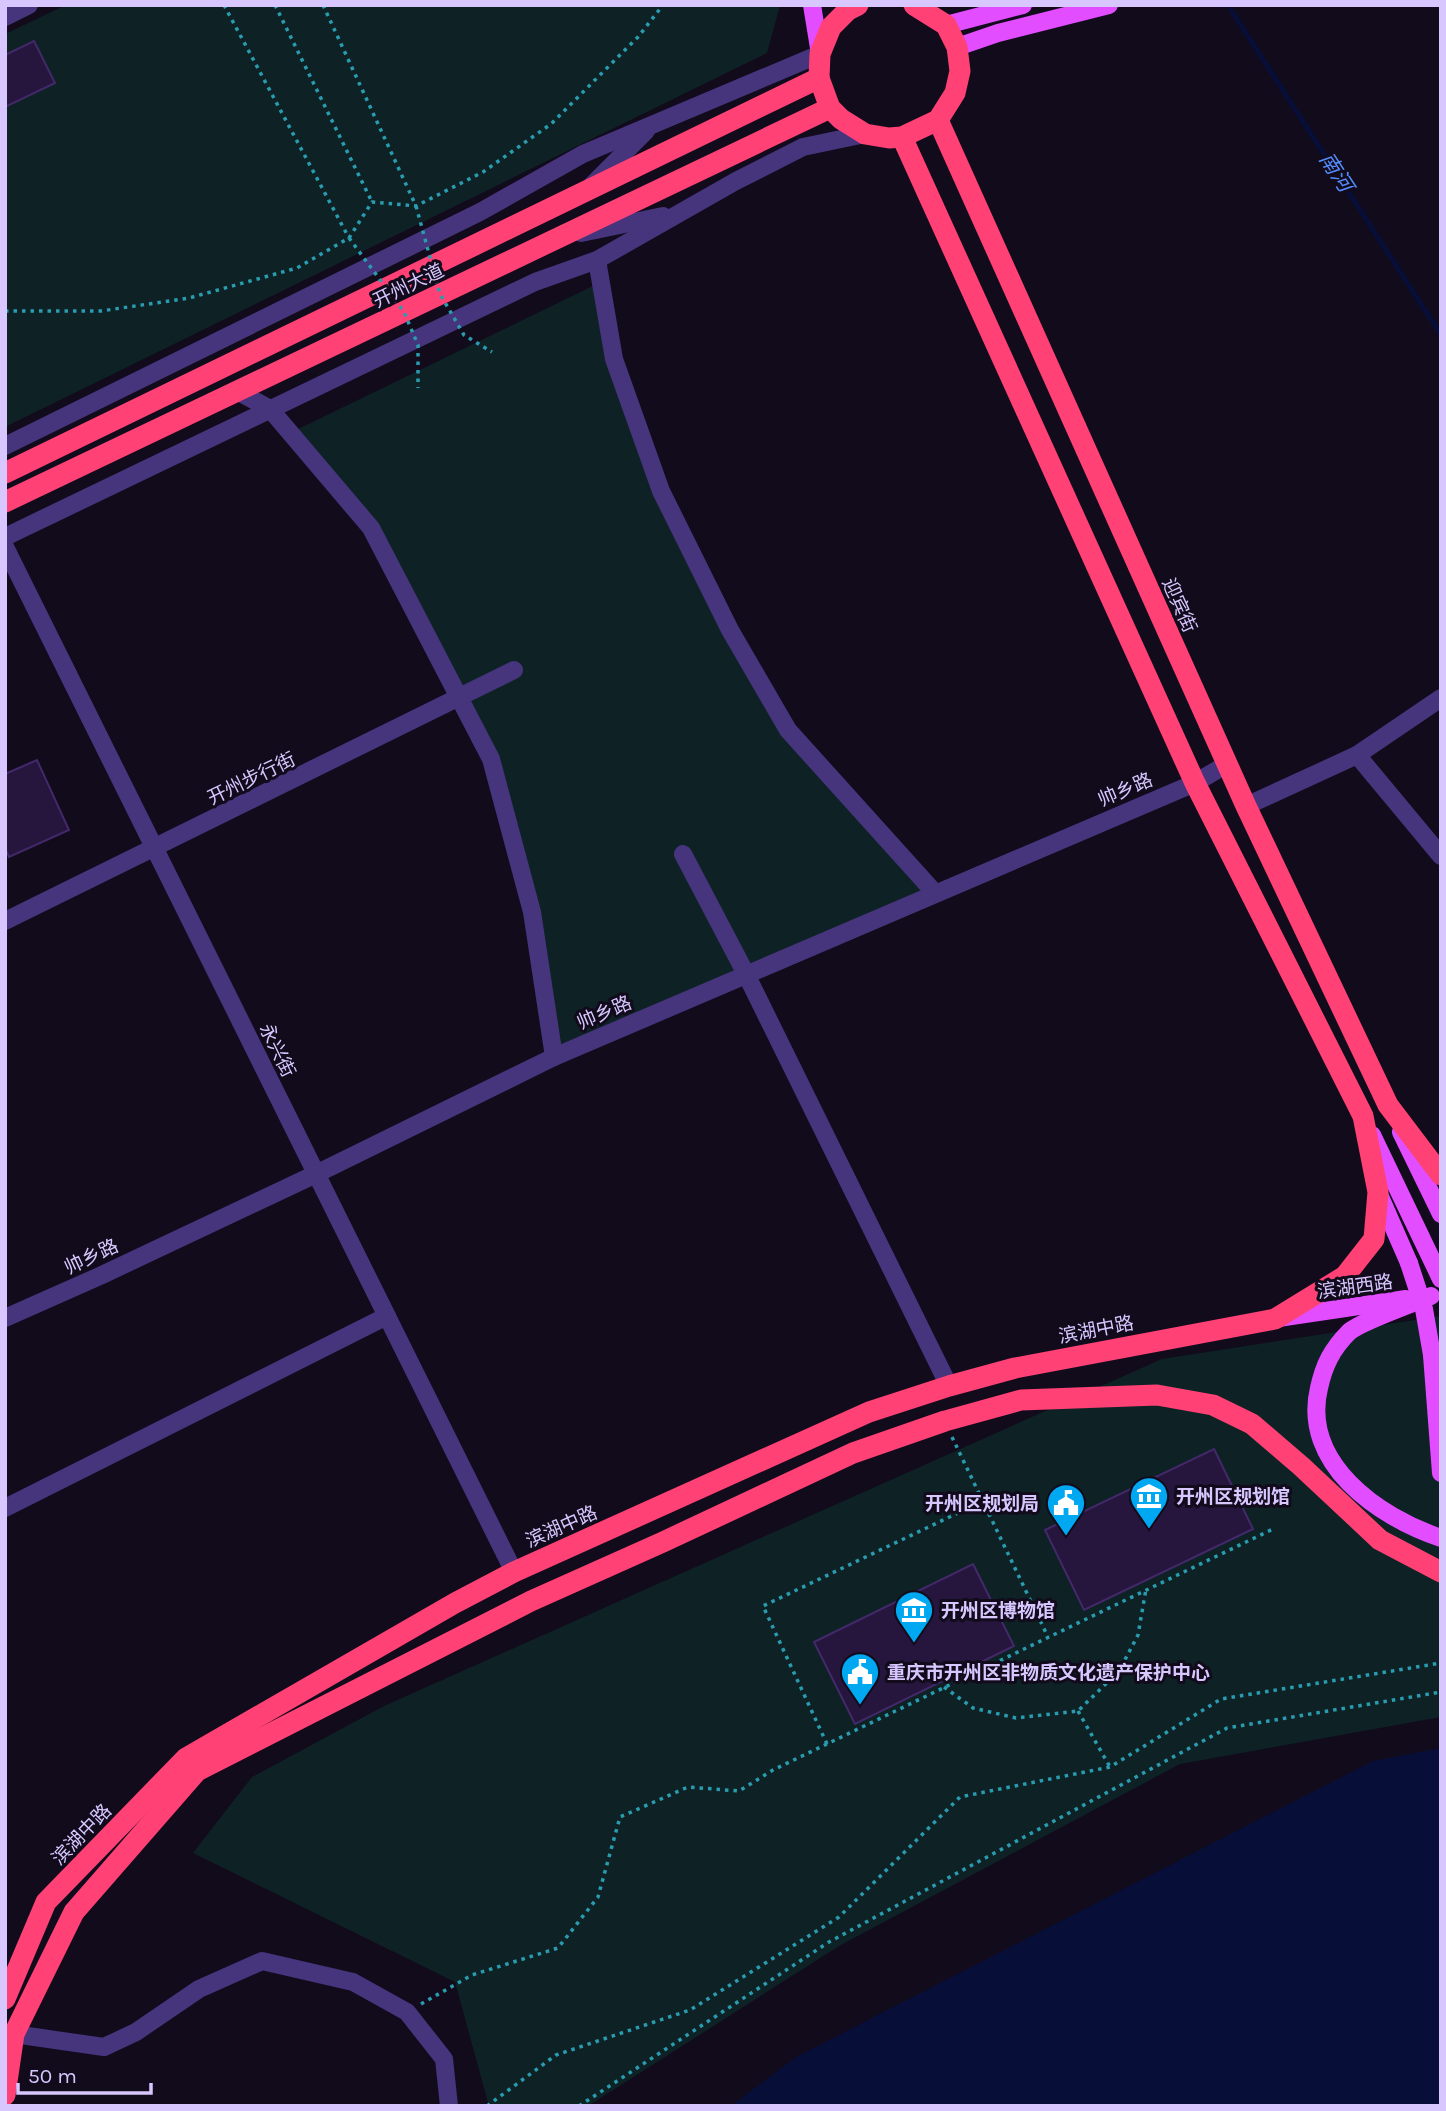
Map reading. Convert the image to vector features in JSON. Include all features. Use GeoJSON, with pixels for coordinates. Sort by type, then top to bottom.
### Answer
{"type":"FeatureCollection","features":[{"type":"Feature","properties":{"kind":"highway"},"geometry":{"type":"LineString","coordinates":[[858,5],[848,9],[831,27],[820,54],[819,78],[830,107],[841,119],[865,134],[889,138],[902,137],[938,120],[956,93],[960,71],[957,47],[930,11]]}},
{"type":"Feature","properties":{"kind":"highway","name":"开州大道"},"geometry":{"type":"LineString","coordinates":[[5,473],[819,78]]}},
{"type":"Feature","properties":{"kind":"highway","name":"开州大道"},"geometry":{"type":"LineString","coordinates":[[5,502],[830,107]]}},
{"type":"Feature","properties":{"kind":"highway","name":"迎宾街"},"geometry":{"type":"LineString","coordinates":[[938,120],[1246,806],[1388,1105],[1441,1175]]}},
{"type":"Feature","properties":{"kind":"highway"},"geometry":{"type":"LineString","coordinates":[[902,137],[1195,783],[1363,1115],[1378,1192],[1374,1238],[1345,1276],[1275,1319]]}},
{"type":"Feature","properties":{"kind":"highway","name":"滨湖中路"},"geometry":{"type":"LineString","coordinates":[[5,1999],[46,1902],[186,1758],[455,1603],[514,1572],[869,1412],[1015,1368],[1275,1319]]}},
{"type":"Feature","properties":{"kind":"highway"},"geometry":{"type":"LineString","coordinates":[[5,2095],[14,2034],[75,1912],[197,1771],[531,1601],[853,1453],[945,1421],[1021,1399],[1157,1395],[1213,1405],[1252,1423],[1380,1540],[1441,1572]]}},
{"type":"Feature","properties":{"kind":"main road"},"geometry":{"type":"LineString","coordinates":[[812,5],[820,54]]}},
{"type":"Feature","properties":{"kind":"main road"},"geometry":{"type":"LineString","coordinates":[[930,11],[1023,5]]}},
{"type":"Feature","properties":{"kind":"main road"},"geometry":{"type":"LineString","coordinates":[[957,47],[998,33],[1110,5]]}},
{"type":"Feature","properties":{"kind":"main road"},"geometry":{"type":"LineString","coordinates":[[1388,1105],[1441,1214]]}},
{"type":"Feature","properties":{"kind":"main road"},"geometry":{"type":"LineString","coordinates":[[1363,1115],[1441,1279]]}},
{"type":"Feature","properties":{"kind":"main road"},"geometry":{"type":"LineString","coordinates":[[1378,1192],[1409,1262],[1423,1309],[1432,1355],[1441,1473]]}},
{"type":"Feature","properties":{"kind":"main road"},"geometry":{"type":"LineString","coordinates":[[1436,1295],[1351,1330],[1334,1348],[1324,1367],[1317,1398],[1318,1434],[1332,1462],[1356,1489],[1381,1510],[1409,1527],[1440,1538]]}},
{"type":"Feature","properties":{"kind":"main road","name":"滨湖西路"},"geometry":{"type":"LineString","coordinates":[[1275,1319],[1436,1295]]}},
{"type":"Feature","properties":{"kind":"street"},"geometry":{"type":"LineString","coordinates":[[5,17],[29,5]]}},
{"type":"Feature","properties":{"kind":"street"},"geometry":{"type":"LineString","coordinates":[[5,446],[468,218],[583,154],[820,54]]}},
{"type":"Feature","properties":{"kind":"street"},"geometry":{"type":"LineString","coordinates":[[586,191],[654,124]]}},
{"type":"Feature","properties":{"kind":"street"},"geometry":{"type":"LineString","coordinates":[[5,537],[535,282],[597,260],[736,181],[803,147],[865,134]]}},
{"type":"Feature","properties":{"kind":"street"},"geometry":{"type":"LineString","coordinates":[[560,237],[680,213]]}},
{"type":"Feature","properties":{"kind":"street"},"geometry":{"type":"LineString","coordinates":[[597,260],[614,359],[661,491],[730,631],[788,730],[935,893]]}},
{"type":"Feature","properties":{"kind":"street"},"geometry":{"type":"LineString","coordinates":[[237,391],[270,409],[371,528],[491,759],[533,912],[554,1056]]}},
{"type":"Feature","properties":{"kind":"street","name":"永兴街"},"geometry":{"type":"LineString","coordinates":[[5,547],[514,1572]]}},
{"type":"Feature","properties":{"kind":"street","name":"开州步行街"},"geometry":{"type":"LineString","coordinates":[[5,921],[514,670]]}},
{"type":"Feature","properties":{"kind":"street"},"geometry":{"type":"LineString","coordinates":[[1246,806],[1357,755],[1441,698]]}},
{"type":"Feature","properties":{"kind":"street"},"geometry":{"type":"LineString","coordinates":[[1357,755],[1441,856]]}},
{"type":"Feature","properties":{"kind":"street","name":"帅乡路"},"geometry":{"type":"LineString","coordinates":[[5,1318],[316,1174],[554,1056],[1195,783],[1227,764]]}},
{"type":"Feature","properties":{"kind":"street"},"geometry":{"type":"LineString","coordinates":[[683,855],[746,974],[949,1386]]}},
{"type":"Feature","properties":{"kind":"street"},"geometry":{"type":"LineString","coordinates":[[5,1508],[387,1316]]}},
{"type":"Feature","properties":{"kind":"street"},"geometry":{"type":"LineString","coordinates":[[14,2034],[104,2047],[136,2032],[198,1989],[262,1961],[353,1982],[407,2012],[444,2059],[449,2106]]}},
{"type":"Feature","properties":{"kind":"path"},"geometry":{"type":"LineString","coordinates":[[224,5],[349,238],[404,312],[418,345],[418,388]]}},
{"type":"Feature","properties":{"kind":"path"},"geometry":{"type":"LineString","coordinates":[[275,5],[372,202]]}},
{"type":"Feature","properties":{"kind":"path"},"geometry":{"type":"LineString","coordinates":[[323,5],[416,206],[440,295],[464,335],[492,352]]}},
{"type":"Feature","properties":{"kind":"path"},"geometry":{"type":"LineString","coordinates":[[372,202],[416,206],[483,172],[551,124],[638,37],[663,5]]}},
{"type":"Feature","properties":{"kind":"path"},"geometry":{"type":"LineString","coordinates":[[5,310],[101,311],[189,298],[297,268],[349,238],[372,202]]}},
{"type":"Feature","properties":{"kind":"path"},"geometry":{"type":"LineString","coordinates":[[945,1421],[1048,1637]]}},
{"type":"Feature","properties":{"kind":"path"},"geometry":{"type":"LineString","coordinates":[[827,1744],[764,1606],[983,1501]]}},
{"type":"Feature","properties":{"kind":"path"},"geometry":{"type":"LineString","coordinates":[[407,2012],[472,1975],[558,1948],[598,1897],[620,1816],[688,1787],[739,1791],[773,1769],[1273,1529]]}},
{"type":"Feature","properties":{"kind":"path"},"geometry":{"type":"LineString","coordinates":[[944,1688],[973,1708],[1016,1718],[1078,1711],[1119,1671],[1138,1635],[1146,1589]]}},
{"type":"Feature","properties":{"kind":"path"},"geometry":{"type":"LineString","coordinates":[[487,2106],[556,2055],[690,2010],[839,1917],[960,1797],[1110,1767],[1221,1699],[1441,1664]]}},
{"type":"Feature","properties":{"kind":"path"},"geometry":{"type":"LineString","coordinates":[[579,2106],[829,1942],[1227,1728],[1441,1692]]}},
{"type":"Feature","properties":{"kind":"path"},"geometry":{"type":"LineString","coordinates":[[1078,1711],[1110,1767]]}},
{"type":"Feature","properties":{"kind":"green space"},"geometry":{"type":"Polygon","coordinates":[[[66,5],[780,5],[767,53],[7,426],[5,34],[66,5]]]}},
{"type":"Feature","properties":{"kind":"green space"},"geometry":{"type":"Polygon","coordinates":[[[601,282],[661,491],[788,730],[935,893],[554,1057],[491,759],[371,528],[290,433],[601,282]]]}},
{"type":"Feature","properties":{"kind":"green space"},"geometry":{"type":"Polygon","coordinates":[[[1441,1316],[1441,1717],[1180,1764],[839,1946],[588,2106],[489,2106],[455,1982],[193,1853],[252,1777],[384,1706],[1162,1359],[1441,1316]]]}},
{"type":"Feature","properties":{"kind":"shaded area"},"geometry":{"type":"Polygon","coordinates":[[[1441,1748],[1441,2106],[731,2106],[796,2057],[1373,1761],[1441,1748]]]}},
{"type":"Feature","properties":{"kind":"building"},"geometry":{"type":"Polygon","coordinates":[[[34,41],[55,83],[5,107],[5,55],[34,41]]]}},
{"type":"Feature","properties":{"kind":"building"},"geometry":{"type":"Polygon","coordinates":[[[37,760],[69,830],[9,857],[5,848],[5,774],[37,760]]]}},
{"type":"Feature","properties":{"kind":"building","name":"开州区规划馆"},"geometry":{"type":"Polygon","coordinates":[[[1214,1449],[1253,1529],[1084,1610],[1045,1530],[1214,1449]]]}},
{"type":"Feature","properties":{"kind":"building","name":"开州区博物馆"},"geometry":{"type":"Polygon","coordinates":[[[973,1564],[1014,1646],[855,1724],[814,1642],[973,1564]]]}},
{"type":"Feature","properties":{"kind":"waterway","name":"南河"},"geometry":{"type":"LineString","coordinates":[[1231,10],[1441,335]]}},
{"type":"Feature","properties":{"kind":"place","name":"开州区规划馆"},"geometry":{"type":"Point","coordinates":[1149,1530]}},
{"type":"Feature","properties":{"kind":"place","name":"开州区规划局"},"geometry":{"type":"Point","coordinates":[1066,1537]}},
{"type":"Feature","properties":{"kind":"place","name":"开州区博物馆"},"geometry":{"type":"Point","coordinates":[914,1644]}},
{"type":"Feature","properties":{"kind":"place","name":"重庆市开州区非物质文化遗产保护中心"},"geometry":{"type":"Point","coordinates":[860,1706]}}]}
